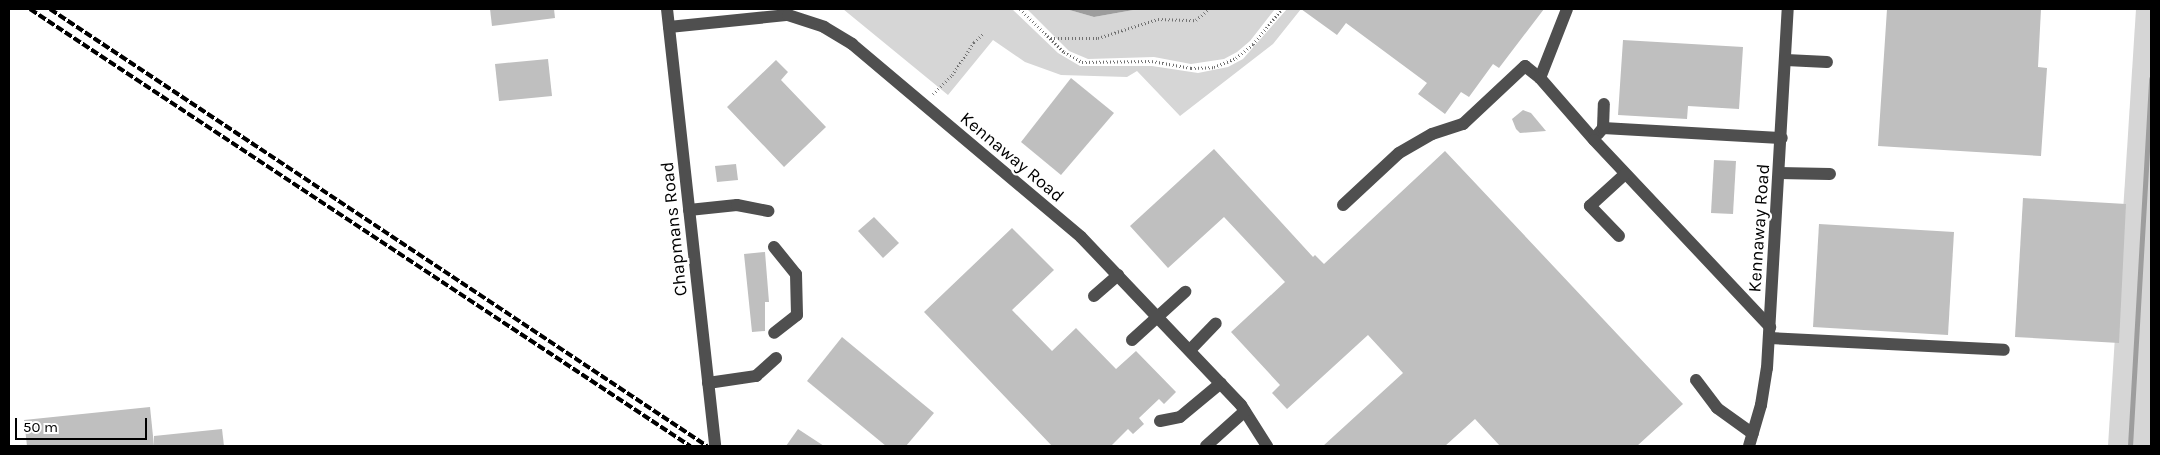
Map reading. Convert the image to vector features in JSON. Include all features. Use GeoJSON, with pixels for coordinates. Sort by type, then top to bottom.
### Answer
{"type":"FeatureCollection","features":[{"type":"Feature","properties":{"kind":"street","name":"Chapmans Road"},"geometry":{"type":"LineString","coordinates":[[667,9],[714,446]]}},
{"type":"Feature","properties":{"kind":"street"},"geometry":{"type":"LineString","coordinates":[[1540,78],[1567,9]]}},
{"type":"Feature","properties":{"kind":"street","name":"Kennaway Road"},"geometry":{"type":"LineString","coordinates":[[1751,440],[1762,406],[1770,332],[1788,9]]}},
{"type":"Feature","properties":{"kind":"street","name":"Kennaway Road"},"geometry":{"type":"LineString","coordinates":[[669,27],[769,12],[806,19],[824,27],[852,44],[922,105],[1081,236],[1221,383],[1245,411],[1267,446]]}},
{"type":"Feature","properties":{"kind":"street"},"geometry":{"type":"LineString","coordinates":[[1786,60],[1827,62]]}},
{"type":"Feature","properties":{"kind":"street"},"geometry":{"type":"LineString","coordinates":[[1344,205],[1399,153],[1432,134],[1463,124],[1525,66],[1540,78],[1594,140],[1770,332],[2004,350]]}},
{"type":"Feature","properties":{"kind":"street"},"geometry":{"type":"LineString","coordinates":[[1594,140],[1603,128],[1604,104]]}},
{"type":"Feature","properties":{"kind":"street"},"geometry":{"type":"LineString","coordinates":[[1603,128],[1782,138]]}},
{"type":"Feature","properties":{"kind":"street"},"geometry":{"type":"LineString","coordinates":[[1779,173],[1830,174]]}},
{"type":"Feature","properties":{"kind":"street"},"geometry":{"type":"LineString","coordinates":[[1619,236],[1590,206],[1625,174]]}},
{"type":"Feature","properties":{"kind":"street"},"geometry":{"type":"LineString","coordinates":[[689,210],[737,205],[768,211]]}},
{"type":"Feature","properties":{"kind":"street"},"geometry":{"type":"LineString","coordinates":[[774,247],[796,274],[797,315],[774,333]]}},
{"type":"Feature","properties":{"kind":"street"},"geometry":{"type":"LineString","coordinates":[[1094,296],[1118,274]]}},
{"type":"Feature","properties":{"kind":"street"},"geometry":{"type":"LineString","coordinates":[[1132,340],[1185,292]]}},
{"type":"Feature","properties":{"kind":"street"},"geometry":{"type":"LineString","coordinates":[[1190,350],[1216,323]]}},
{"type":"Feature","properties":{"kind":"street"},"geometry":{"type":"LineString","coordinates":[[708,383],[756,376],[776,358]]}},
{"type":"Feature","properties":{"kind":"street"},"geometry":{"type":"LineString","coordinates":[[1696,380],[1717,408],[1751,440]]}},
{"type":"Feature","properties":{"kind":"street"},"geometry":{"type":"LineString","coordinates":[[1160,421],[1180,417],[1221,383]]}},
{"type":"Feature","properties":{"kind":"street"},"geometry":{"type":"LineString","coordinates":[[1206,446],[1245,411]]}},
{"type":"Feature","properties":{"kind":"path"},"geometry":{"type":"LineString","coordinates":[[1020,9],[1074,58],[1091,64],[1152,62],[1202,68],[1225,63],[1246,50],[1282,9]]}},
{"type":"Feature","properties":{"kind":"path"},"geometry":{"type":"LineString","coordinates":[[1051,38],[1098,38],[1158,19],[1196,20],[1209,9]]}},
{"type":"Feature","properties":{"kind":"path"},"geometry":{"type":"LineString","coordinates":[[922,105],[952,76],[974,42],[984,33]]}},
{"type":"Feature","properties":{"kind":"shaded area"},"geometry":{"type":"Polygon","coordinates":[[[843,9],[1012,9],[1058,53],[1080,66],[1152,66],[1198,73],[1228,67],[1243,59],[1287,9],[1301,9],[1273,44],[1180,116],[1137,71],[1127,77],[1061,75],[1025,62],[993,40],[948,95],[843,9]]]}},
{"type":"Feature","properties":{"kind":"shaded area"},"geometry":{"type":"Polygon","coordinates":[[[1027,9],[1066,9],[1094,17],[1139,9],[1275,9],[1250,41],[1237,52],[1224,59],[1191,64],[1154,57],[1088,59],[1069,51],[1027,9]]]}},
{"type":"Feature","properties":{"kind":"shaded area"},"geometry":{"type":"Polygon","coordinates":[[[1066,9],[1139,9],[1094,17],[1066,9]]]}},
{"type":"Feature","properties":{"kind":"shaded area"},"geometry":{"type":"Polygon","coordinates":[[[2136,9],[2151,9],[2151,446],[2108,446],[2136,9]]]}},
{"type":"Feature","properties":{"kind":"building"},"geometry":{"type":"Polygon","coordinates":[[[490,9],[554,9],[555,18],[492,26],[490,9]]]}},
{"type":"Feature","properties":{"kind":"building"},"geometry":{"type":"Polygon","coordinates":[[[1301,9],[1544,9],[1499,68],[1493,64],[1469,97],[1461,92],[1445,114],[1418,94],[1427,83],[1346,23],[1337,35],[1301,9]]]}},
{"type":"Feature","properties":{"kind":"building"},"geometry":{"type":"Polygon","coordinates":[[[1887,9],[2041,9],[2038,67],[2047,68],[2041,156],[1878,146],[1887,9]]]}},
{"type":"Feature","properties":{"kind":"building"},"geometry":{"type":"Polygon","coordinates":[[[1623,40],[1743,47],[1739,109],[1688,106],[1687,119],[1618,115],[1623,40]]]}},
{"type":"Feature","properties":{"kind":"building"},"geometry":{"type":"Polygon","coordinates":[[[548,59],[552,96],[499,101],[495,64],[548,59]]]}},
{"type":"Feature","properties":{"kind":"building"},"geometry":{"type":"Polygon","coordinates":[[[776,60],[788,72],[781,80],[826,127],[784,167],[727,107],[776,60]]]}},
{"type":"Feature","properties":{"kind":"building"},"geometry":{"type":"Polygon","coordinates":[[[1071,78],[1114,113],[1061,175],[1021,142],[1071,78]]]}},
{"type":"Feature","properties":{"kind":"building"},"geometry":{"type":"Polygon","coordinates":[[[1523,110],[1531,113],[1546,131],[1520,133],[1512,119],[1523,110]]]}},
{"type":"Feature","properties":{"kind":"building"},"geometry":{"type":"Polygon","coordinates":[[[1214,149],[1313,257],[1315,255],[1324,264],[1445,151],[1683,404],[1637,446],[1500,446],[1475,419],[1445,446],[1323,446],[1403,373],[1368,335],[1287,409],[1272,393],[1280,385],[1231,332],[1285,282],[1224,217],[1168,268],[1130,226],[1214,149]]]}},
{"type":"Feature","properties":{"kind":"building"},"geometry":{"type":"Polygon","coordinates":[[[1714,160],[1736,161],[1733,214],[1711,213],[1714,160]]]}},
{"type":"Feature","properties":{"kind":"building"},"geometry":{"type":"Polygon","coordinates":[[[736,164],[738,180],[717,182],[715,166],[736,164]]]}},
{"type":"Feature","properties":{"kind":"building"},"geometry":{"type":"Polygon","coordinates":[[[2023,198],[2126,204],[2119,343],[2015,337],[2023,198]]]}},
{"type":"Feature","properties":{"kind":"building"},"geometry":{"type":"Polygon","coordinates":[[[874,217],[899,243],[883,258],[858,231],[874,217]]]}},
{"type":"Feature","properties":{"kind":"building"},"geometry":{"type":"Polygon","coordinates":[[[1819,224],[1954,232],[1948,335],[1813,327],[1819,224]]]}},
{"type":"Feature","properties":{"kind":"building"},"geometry":{"type":"Polygon","coordinates":[[[1012,228],[1054,270],[1012,310],[1052,351],[1076,328],[1116,369],[1136,351],[1176,392],[1164,404],[1159,399],[1139,418],[1144,424],[1133,434],[1128,429],[1111,446],[1052,446],[924,312],[1012,228]]]}},
{"type":"Feature","properties":{"kind":"building"},"geometry":{"type":"Polygon","coordinates":[[[765,252],[769,302],[765,302],[765,331],[752,332],[744,254],[765,252]]]}},
{"type":"Feature","properties":{"kind":"building"},"geometry":{"type":"Polygon","coordinates":[[[842,337],[934,413],[906,446],[886,446],[807,381],[842,337]]]}},
{"type":"Feature","properties":{"kind":"building"},"geometry":{"type":"Polygon","coordinates":[[[150,407],[154,446],[27,446],[24,420],[150,407]]]}},
{"type":"Feature","properties":{"kind":"building"},"geometry":{"type":"Polygon","coordinates":[[[222,429],[224,446],[154,446],[154,436],[222,429]]]}},
{"type":"Feature","properties":{"kind":"building"},"geometry":{"type":"Polygon","coordinates":[[[798,429],[824,446],[786,446],[798,429]]]}},
{"type":"Feature","properties":{"kind":"waterway"},"geometry":{"type":"LineString","coordinates":[[2130,446],[2151,79]]}},
{"type":"Feature","properties":{"kind":"railway"},"geometry":{"type":"LineString","coordinates":[[30,9],[690,446]]}},
{"type":"Feature","properties":{"kind":"railway"},"geometry":{"type":"LineString","coordinates":[[50,9],[707,446]]}}]}
